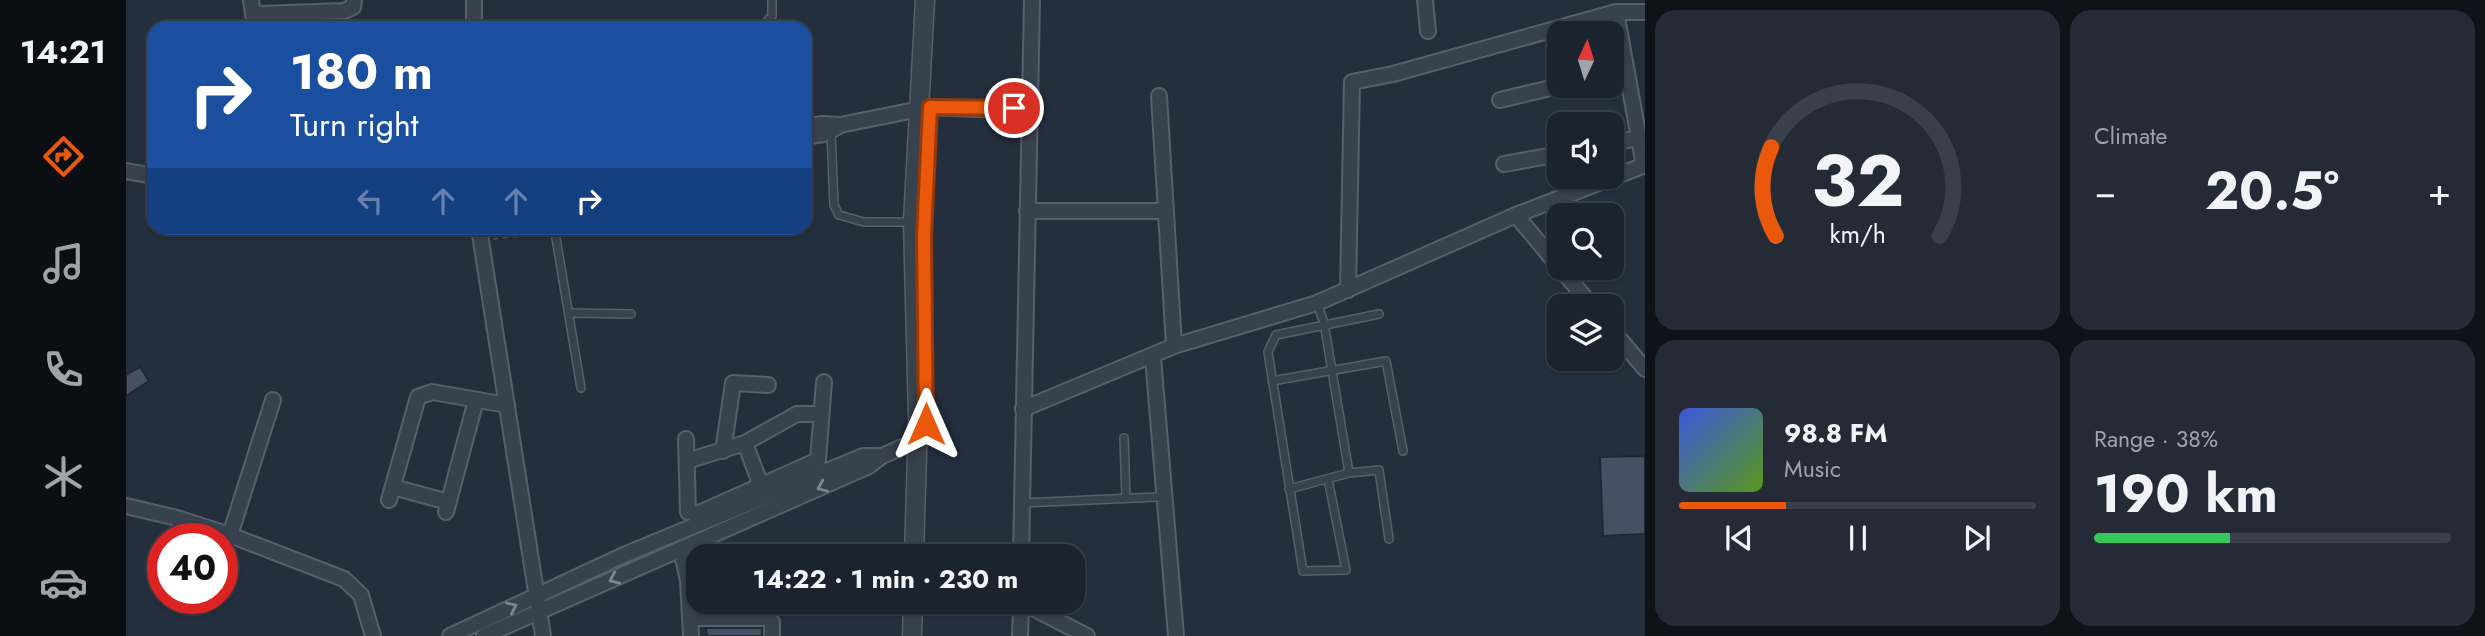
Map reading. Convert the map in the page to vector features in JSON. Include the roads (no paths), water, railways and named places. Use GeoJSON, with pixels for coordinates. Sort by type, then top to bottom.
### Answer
{"type":"FeatureCollection","features":[{"type":"Feature","properties":{"kind":"street"},"geometry":{"type":"LineString","coordinates":[[251,0],[258,18],[344,11],[353,7],[354,0]]}},
{"type":"Feature","properties":{"kind":"street"},"geometry":{"type":"LineString","coordinates":[[474,0],[474,21]]}},
{"type":"Feature","properties":{"kind":"street"},"geometry":{"type":"LineString","coordinates":[[923,544],[925,0]]}},
{"type":"Feature","properties":{"kind":"street"},"geometry":{"type":"LineString","coordinates":[[915,544],[922,439],[913,222],[934,0]]}},
{"type":"Feature","properties":{"kind":"street"},"geometry":{"type":"LineString","coordinates":[[1021,544],[1032,0]]}},
{"type":"Feature","properties":{"kind":"street"},"geometry":{"type":"LineString","coordinates":[[1425,0],[1428,31]]}},
{"type":"Feature","properties":{"kind":"street"},"geometry":{"type":"LineString","coordinates":[[1348,290],[1352,82],[1393,74],[1616,12],[1645,12]]}},
{"type":"Feature","properties":{"kind":"street"},"geometry":{"type":"LineString","coordinates":[[1616,12],[1616,21]]}},
{"type":"Feature","properties":{"kind":"street"},"geometry":{"type":"LineString","coordinates":[[1023,409],[1174,346],[1317,303],[1516,215],[1644,166],[1624,88]]}},
{"type":"Feature","properties":{"kind":"street"},"geometry":{"type":"LineString","coordinates":[[1500,100],[1547,89]]}},
{"type":"Feature","properties":{"kind":"street"},"geometry":{"type":"LineString","coordinates":[[1159,96],[1174,346]]}},
{"type":"Feature","properties":{"kind":"street"},"geometry":{"type":"LineString","coordinates":[[812,135],[925,108],[1001,110],[1029,105]]}},
{"type":"Feature","properties":{"kind":"street"},"geometry":{"type":"LineString","coordinates":[[812,126],[821,124],[836,128]]}},
{"type":"Feature","properties":{"kind":"street"},"geometry":{"type":"LineString","coordinates":[[1624,141],[1639,138]]}},
{"type":"Feature","properties":{"kind":"street"},"geometry":{"type":"LineString","coordinates":[[1504,164],[1547,156]]}},
{"type":"Feature","properties":{"kind":"street"},"geometry":{"type":"LineString","coordinates":[[126,170],[147,174]]}},
{"type":"Feature","properties":{"kind":"street"},"geometry":{"type":"LineString","coordinates":[[1027,211],[1164,211]]}},
{"type":"Feature","properties":{"kind":"street"},"geometry":{"type":"LineString","coordinates":[[1516,215],[1547,252]]}},
{"type":"Feature","properties":{"kind":"street"},"geometry":{"type":"LineString","coordinates":[[480,235],[543,636]]}},
{"type":"Feature","properties":{"kind":"street"},"geometry":{"type":"LineString","coordinates":[[1571,280],[1582,294]]}},
{"type":"Feature","properties":{"kind":"street"},"geometry":{"type":"LineString","coordinates":[[1624,344],[1645,369]]}},
{"type":"Feature","properties":{"kind":"street"},"geometry":{"type":"LineString","coordinates":[[1153,357],[1175,636]]}},
{"type":"Feature","properties":{"kind":"street"},"geometry":{"type":"LineString","coordinates":[[484,636],[681,549],[766,497],[818,460],[824,382]]}},
{"type":"Feature","properties":{"kind":"street"},"geometry":{"type":"LineString","coordinates":[[723,451],[733,383],[768,385]]}},
{"type":"Feature","properties":{"kind":"street"},"geometry":{"type":"LineString","coordinates":[[476,400],[447,507],[391,493],[418,397],[432,392],[507,405]]}},
{"type":"Feature","properties":{"kind":"street"},"geometry":{"type":"LineString","coordinates":[[234,523],[273,400]]}},
{"type":"Feature","properties":{"kind":"street"},"geometry":{"type":"LineString","coordinates":[[687,461],[745,443],[797,414],[821,414]]}},
{"type":"Feature","properties":{"kind":"street"},"geometry":{"type":"LineString","coordinates":[[686,439],[690,514],[766,497],[869,466],[882,456],[922,439]]}},
{"type":"Feature","properties":{"kind":"street"},"geometry":{"type":"LineString","coordinates":[[745,443],[766,497]]}},
{"type":"Feature","properties":{"kind":"street"},"geometry":{"type":"LineString","coordinates":[[450,636],[626,554],[766,497]]}},
{"type":"Feature","properties":{"kind":"street"},"geometry":{"type":"LineString","coordinates":[[126,506],[193,523]]}},
{"type":"Feature","properties":{"kind":"street"},"geometry":{"type":"LineString","coordinates":[[238,538],[344,579],[361,596],[373,636]]}},
{"type":"Feature","properties":{"kind":"street"},"geometry":{"type":"LineString","coordinates":[[681,549],[688,580],[691,636]]}},
{"type":"Feature","properties":{"kind":"street"},"geometry":{"type":"LineString","coordinates":[[912,636],[913,614]]}},
{"type":"Feature","properties":{"kind":"street"},"geometry":{"type":"LineString","coordinates":[[921,636],[922,614]]}},
{"type":"Feature","properties":{"kind":"street"},"geometry":{"type":"LineString","coordinates":[[1020,636],[1021,614]]}},
{"type":"Feature","properties":{"kind":"street"},"geometry":{"type":"LineString","coordinates":[[1044,614],[1087,636]]}},
{"type":"Feature","properties":{"kind":"street"},"geometry":{"type":"LineString","coordinates":[[690,618],[768,618],[772,622],[772,636]]}},
{"type":"Feature","properties":{"kind":"lane"},"geometry":{"type":"LineString","coordinates":[[767,21],[772,16],[772,0]]}},
{"type":"Feature","properties":{"kind":"lane"},"geometry":{"type":"LineString","coordinates":[[836,128],[834,205],[839,215],[864,222],[913,222]]}},
{"type":"Feature","properties":{"kind":"lane"},"geometry":{"type":"LineString","coordinates":[[556,235],[582,388]]}},
{"type":"Feature","properties":{"kind":"lane"},"geometry":{"type":"LineString","coordinates":[[1317,303],[1324,323],[1349,473]]}},
{"type":"Feature","properties":{"kind":"lane"},"geometry":{"type":"LineString","coordinates":[[571,313],[631,314]]}},
{"type":"Feature","properties":{"kind":"lane"},"geometry":{"type":"LineString","coordinates":[[1328,479],[1346,570],[1303,571],[1268,352],[1276,335],[1324,323],[1379,314]]}},
{"type":"Feature","properties":{"kind":"lane"},"geometry":{"type":"LineString","coordinates":[[1272,381],[1385,361],[1403,451]]}},
{"type":"Feature","properties":{"kind":"lane"},"geometry":{"type":"LineString","coordinates":[[1124,438],[1126,498]]}},
{"type":"Feature","properties":{"kind":"lane"},"geometry":{"type":"LineString","coordinates":[[1289,489],[1349,473],[1379,470],[1389,539]]}},
{"type":"Feature","properties":{"kind":"lane"},"geometry":{"type":"LineString","coordinates":[[1022,503],[1157,497]]}}]}
